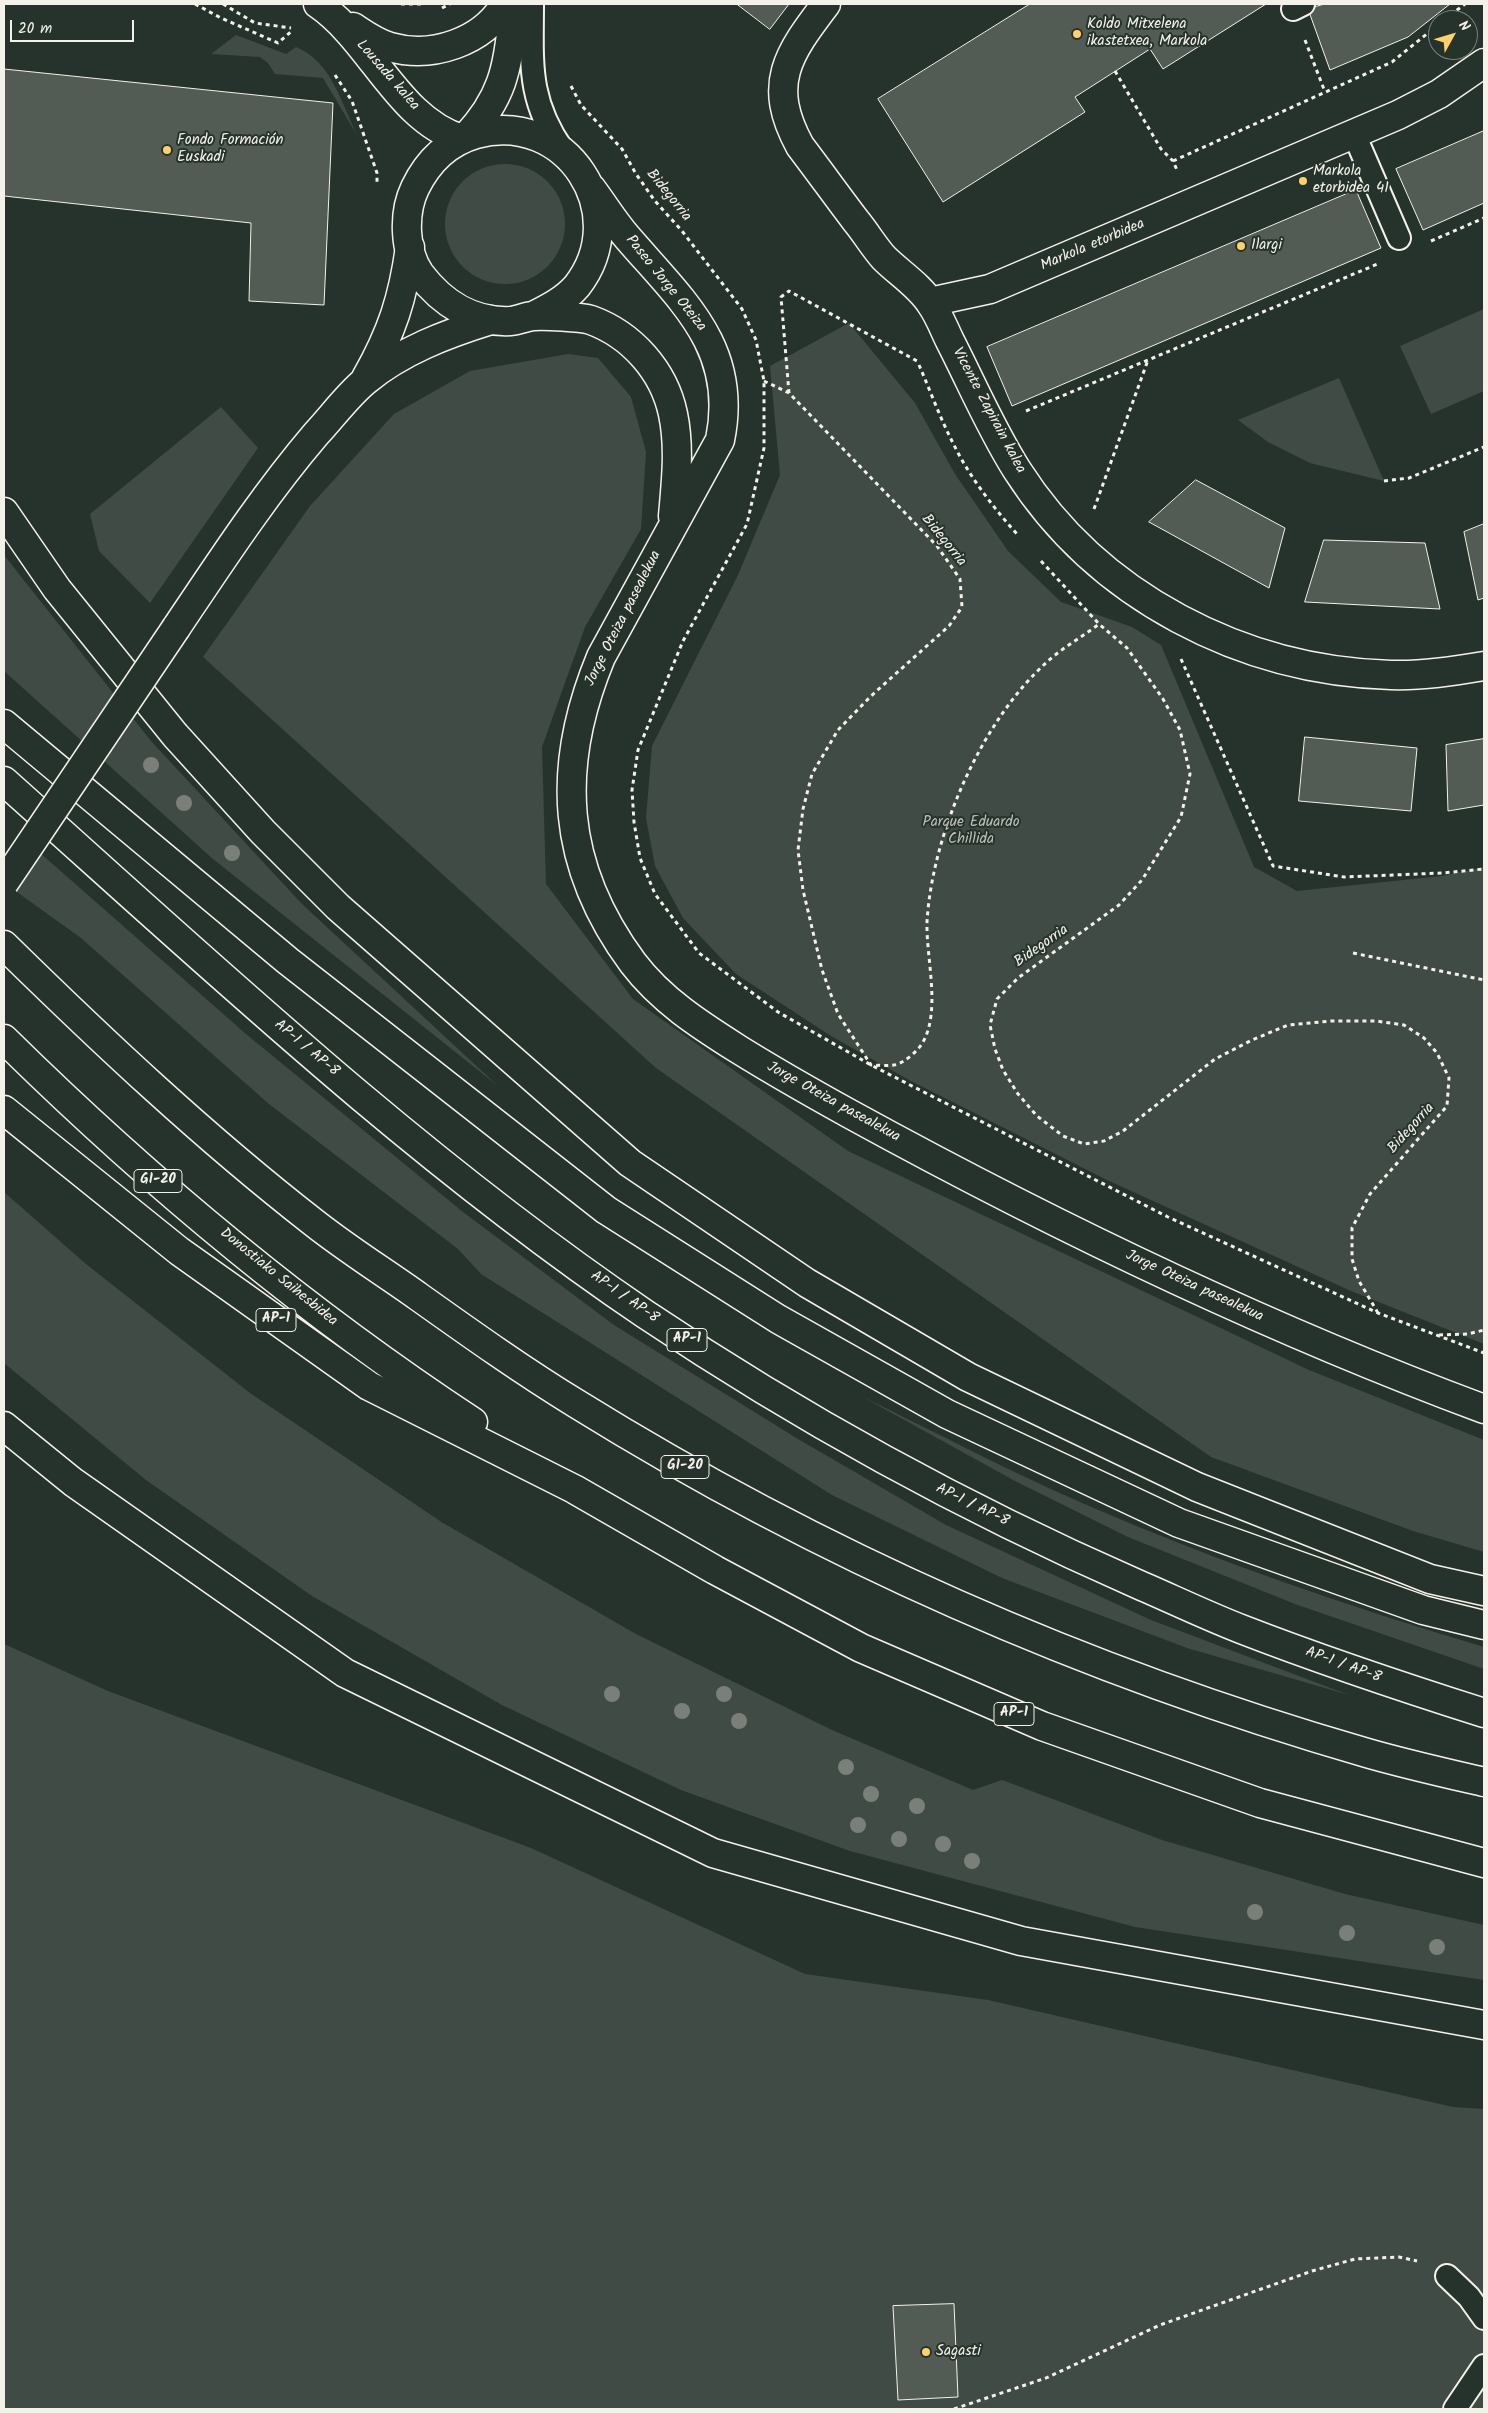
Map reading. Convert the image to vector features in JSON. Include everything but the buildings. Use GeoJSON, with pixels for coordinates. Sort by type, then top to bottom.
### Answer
{"type":"FeatureCollection","features":[{"type":"Feature","properties":{"kind":"main road"},"geometry":{"type":"LineString","coordinates":[[327,10],[372,40],[391,47],[412,51],[432,50],[452,45],[471,37],[488,24],[505,4]]}},
{"type":"Feature","properties":{"kind":"main road"},"geometry":{"type":"LineString","coordinates":[[464,138],[493,103],[501,84],[507,63],[515,4]]}},
{"type":"Feature","properties":{"kind":"main road"},"geometry":{"type":"LineString","coordinates":[[826,4],[793,50],[784,74],[783,92],[788,120],[800,146],[884,258],[930,302]]}},
{"type":"Feature","properties":{"kind":"main road","name":"Lousada kalea"},"geometry":{"type":"LineString","coordinates":[[327,10],[398,92],[426,120],[449,135],[464,138]]}},
{"type":"Feature","properties":{"kind":"main road","name":"Markola etorbidea"},"geometry":{"type":"LineString","coordinates":[[930,302],[990,289],[1354,134],[1439,94],[1484,63]]}},
{"type":"Feature","properties":{"kind":"main road"},"geometry":{"type":"LineString","coordinates":[[533,316],[557,304],[576,286],[590,264],[597,239],[597,213],[591,188],[579,168],[563,152],[542,138],[517,130],[491,130],[464,138],[440,152],[423,172],[411,195],[406,221],[410,246],[417,268],[430,288],[454,307],[468,314],[490,320],[512,320],[533,316],[590,320],[638,348],[658,374],[673,412],[677,450],[673,526]]}},
{"type":"Feature","properties":{"kind":"main road","name":"Paseo Jorge Oteiza"},"geometry":{"type":"LineString","coordinates":[[591,188],[625,235],[698,322],[717,359],[723,379],[724,420],[720,440],[673,526]]}},
{"type":"Feature","properties":{"kind":"main road"},"geometry":{"type":"LineString","coordinates":[[4,883],[259,506],[299,454],[364,382],[382,350],[396,316],[405,282],[410,246]]}},
{"type":"Feature","properties":{"kind":"main road","name":"Vicente Zapirain kalea"},"geometry":{"type":"LineString","coordinates":[[930,302],[993,427],[1018,470],[1047,510],[1081,547],[1126,586],[1158,608],[1195,628],[1247,650],[1295,664],[1344,672],[1393,676],[1443,673],[1484,666]]}},
{"type":"Feature","properties":{"kind":"main road"},"geometry":{"type":"LineString","coordinates":[[364,382],[393,362],[424,345],[490,320]]}},
{"type":"Feature","properties":{"kind":"main road"},"geometry":{"type":"LineString","coordinates":[[4,512],[69,604],[175,735],[263,832],[338,907],[630,1163],[807,1283],[968,1377],[1197,1487],[1430,1579],[1484,1591]]}},
{"type":"Feature","properties":{"kind":"main road","name":"Jorge Oteiza pasealekua"},"geometry":{"type":"LineString","coordinates":[[673,526],[601,658],[590,685],[576,733],[572,773],[572,813],[579,852],[592,893],[611,931],[635,966],[664,997],[698,1024],[785,1078],[1010,1199],[1160,1272],[1312,1340],[1484,1409]]}},
{"type":"Feature","properties":{"kind":"main road"},"geometry":{"type":"LineString","coordinates":[[9,728],[288,961],[606,1210],[778,1319],[948,1414],[1179,1523],[1423,1610],[1484,1625]]}},
{"type":"Feature","properties":{"kind":"main road","name":"AP-1 / AP-8"},"geometry":{"type":"LineString","coordinates":[[4,781],[275,1023],[402,1130],[544,1241],[646,1314],[762,1388],[919,1480],[1076,1557],[1237,1628],[1390,1683],[1484,1712]]}},
{"type":"Feature","properties":{"kind":"main road","name":"GI-20"},"geometry":{"type":"LineString","coordinates":[[4,945],[73,1013],[192,1122],[315,1224],[466,1330],[577,1404],[713,1483],[870,1565],[1037,1638],[1206,1702],[1368,1754],[1484,1782]]}},
{"type":"Feature","properties":{"kind":"main road","name":"Donostiako Saihesbidea"},"geometry":{"type":"LineString","coordinates":[[4,1039],[148,1173],[320,1313],[444,1402],[574,1489]]}},
{"type":"Feature","properties":{"kind":"main road","name":"AP-1"},"geometry":{"type":"LineString","coordinates":[[4,1110],[180,1251],[369,1386],[574,1489],[715,1570],[862,1648],[1042,1726],[1260,1803],[1484,1862]]}},
{"type":"Feature","properties":{"kind":"main road"},"geometry":{"type":"LineString","coordinates":[[4,1409],[73,1482]]}},
{"type":"Feature","properties":{"kind":"main road"},"geometry":{"type":"LineString","coordinates":[[4,1426],[73,1482],[345,1673],[713,1852],[1021,1940],[1484,2025]]}},
{"type":"Feature","properties":{"kind":"lane"},"geometry":{"type":"LineString","coordinates":[[532,4],[532,76],[535,96],[542,116],[563,152]]}},
{"type":"Feature","properties":{"kind":"lane"},"geometry":{"type":"LineString","coordinates":[[1354,134],[1399,238]]}},
{"type":"Feature","properties":{"kind":"lane"},"geometry":{"type":"LineString","coordinates":[[1447,2276],[1468,2297],[1484,2318]]}},
{"type":"Feature","properties":{"kind":"lane"},"geometry":{"type":"LineString","coordinates":[[1455,2409],[1484,2366]]}},
{"type":"Feature","properties":{"kind":"path"},"geometry":{"type":"LineString","coordinates":[[195,4],[221,18],[278,43],[295,28]]}},
{"type":"Feature","properties":{"kind":"path"},"geometry":{"type":"LineString","coordinates":[[222,4],[255,23],[295,28],[301,35]]}},
{"type":"Feature","properties":{"kind":"path"},"geometry":{"type":"LineString","coordinates":[[400,4],[421,4]]}},
{"type":"Feature","properties":{"kind":"path"},"geometry":{"type":"LineString","coordinates":[[1298,6],[1325,92]]}},
{"type":"Feature","properties":{"kind":"path"},"geometry":{"type":"LineString","coordinates":[[1174,161],[1392,62],[1428,33]]}},
{"type":"Feature","properties":{"kind":"path"},"geometry":{"type":"LineString","coordinates":[[331,69],[352,101],[377,173],[378,192]]}},
{"type":"Feature","properties":{"kind":"path"},"geometry":{"type":"LineString","coordinates":[[1115,71],[1161,149]]}},
{"type":"Feature","properties":{"kind":"path","name":"Bidegorria"},"geometry":{"type":"LineString","coordinates":[[570,84],[581,105],[622,149],[636,174],[655,201],[682,231],[742,309],[756,340],[764,381],[764,448],[747,524],[683,641],[638,750],[632,790],[634,822],[640,858],[655,894],[699,954],[778,1012],[871,1065],[1168,1217],[1378,1313],[1484,1353]]}},
{"type":"Feature","properties":{"kind":"path"},"geometry":{"type":"LineString","coordinates":[[1425,244],[1484,218]]}},
{"type":"Feature","properties":{"kind":"path"},"geometry":{"type":"LineString","coordinates":[[1021,413],[1382,262]]}},
{"type":"Feature","properties":{"kind":"path"},"geometry":{"type":"LineString","coordinates":[[789,393],[781,297],[790,291],[917,361]]}},
{"type":"Feature","properties":{"kind":"path"},"geometry":{"type":"LineString","coordinates":[[1081,547],[1148,359]]}},
{"type":"Feature","properties":{"kind":"path","name":"Bidegorria"},"geometry":{"type":"LineString","coordinates":[[764,381],[789,393],[937,546],[960,579],[962,607],[949,626],[872,696],[838,730],[812,774],[803,809],[798,850],[803,890],[822,970],[838,1014],[871,1065]]}},
{"type":"Feature","properties":{"kind":"path"},"geometry":{"type":"LineString","coordinates":[[1384,480],[1409,478],[1484,447]]}},
{"type":"Feature","properties":{"kind":"path","name":"Bidegorria"},"geometry":{"type":"LineString","coordinates":[[871,1065],[895,1065],[910,1056],[922,1043],[928,1028],[930,1002],[927,923],[934,870],[947,826],[989,733],[1017,694],[1047,662],[1099,624],[1127,648],[1163,699],[1180,730],[1190,774],[1181,817],[1142,880],[1119,905],[1018,978],[997,999],[990,1025],[994,1049],[1018,1094],[1038,1116],[1063,1136],[1084,1144],[1104,1141],[1123,1131],[1215,1059],[1252,1040],[1288,1025],[1340,1021],[1376,1021],[1404,1024],[1424,1038],[1437,1053],[1449,1078],[1447,1106],[1370,1194],[1352,1228],[1352,1259],[1359,1281],[1378,1313]]}},
{"type":"Feature","properties":{"kind":"path"},"geometry":{"type":"LineString","coordinates":[[1195,628],[1179,656],[1272,866],[1344,878],[1484,869]]}},
{"type":"Feature","properties":{"kind":"path"},"geometry":{"type":"LineString","coordinates":[[1353,953],[1484,980]]}},
{"type":"Feature","properties":{"kind":"path","name":"Bidegorria"},"geometry":{"type":"LineString","coordinates":[[1436,1336],[1468,1334],[1484,1330]]}},
{"type":"Feature","properties":{"kind":"path"},"geometry":{"type":"LineString","coordinates":[[954,2409],[1046,2378],[1160,2325],[1312,2271],[1355,2259],[1399,2257],[1415,2260],[1447,2276]]}},
{"type":"Feature","properties":{"kind":"green space"},"geometry":{"type":"Polygon","coordinates":[[[236,35],[286,54],[296,47],[318,62],[334,85],[357,135],[323,78],[275,74],[268,63],[260,57],[211,54],[236,35]]]}},
{"type":"Feature","properties":{"kind":"green space"},"geometry":{"type":"Polygon","coordinates":[[[505,164],[528,168],[548,181],[561,201],[565,224],[561,247],[548,267],[528,280],[505,284],[482,280],[462,267],[449,247],[445,224],[449,201],[462,181],[482,168],[505,164]]]}},
{"type":"Feature","properties":{"kind":"green space"},"geometry":{"type":"Polygon","coordinates":[[[1484,309],[1484,391],[1431,414],[1400,346],[1484,309]]]}},
{"type":"Feature","properties":{"kind":"green space","name":"Parque Eduardo Chillida"},"geometry":{"type":"Polygon","coordinates":[[[849,323],[915,403],[955,474],[1008,551],[1061,602],[1132,627],[1161,645],[1254,867],[1297,891],[1442,876],[1484,867],[1484,1344],[1351,1291],[1107,1180],[909,1080],[831,1036],[736,974],[683,918],[655,866],[646,818],[652,746],[738,575],[780,475],[770,366],[849,323]]]}},
{"type":"Feature","properties":{"kind":"green space"},"geometry":{"type":"Polygon","coordinates":[[[568,354],[598,358],[631,397],[646,452],[641,529],[585,627],[542,747],[546,884],[633,999],[848,1151],[1309,1370],[1484,1440],[1484,1552],[1413,1531],[1211,1457],[656,1068],[203,657],[310,506],[394,414],[470,371],[568,354]]]}},
{"type":"Feature","properties":{"kind":"green space"},"geometry":{"type":"Polygon","coordinates":[[[1339,378],[1384,481],[1310,463],[1268,442],[1238,420],[1339,378]]]}},
{"type":"Feature","properties":{"kind":"green space"},"geometry":{"type":"Polygon","coordinates":[[[221,407],[258,448],[150,603],[99,551],[90,514],[221,407]]]}},
{"type":"Feature","properties":{"kind":"green space"},"geometry":{"type":"Polygon","coordinates":[[[4,555],[151,741],[302,904],[498,1086],[213,859],[4,671],[4,555]]]}},
{"type":"Feature","properties":{"kind":"green space"},"geometry":{"type":"Polygon","coordinates":[[[39,852],[246,1034],[463,1212],[614,1325],[798,1439],[946,1525],[1151,1620],[1349,1695],[1187,1648],[1002,1578],[832,1495],[481,1274],[458,1249],[269,1104],[81,938],[10,887],[39,852]]]}},
{"type":"Feature","properties":{"kind":"green space"},"geometry":{"type":"Polygon","coordinates":[[[4,1192],[86,1264],[250,1393],[443,1523],[636,1634],[832,1730],[973,1790],[1002,1780],[1162,1840],[1345,1894],[1484,1925],[1484,1980],[1135,1927],[850,1851],[681,1790],[502,1705],[312,1596],[146,1480],[4,1363],[4,1192]]]}},
{"type":"Feature","properties":{"kind":"green space"},"geometry":{"type":"Polygon","coordinates":[[[861,1396],[1032,1480],[1186,1546],[1235,1565],[1384,1616],[1484,1647],[1484,1669],[1295,1604],[1128,1537],[1015,1481],[861,1396]]]}},
{"type":"Feature","properties":{"kind":"green space"},"geometry":{"type":"Polygon","coordinates":[[[4,1644],[108,1691],[531,1848],[805,1974],[988,2000],[1453,2107],[1484,2109],[1484,2409],[4,2409],[4,1644]]]}},
{"type":"Feature","properties":{"kind":"place","name":"Koldo Mitxelena ikastetxea, Markola"},"geometry":{"type":"Point","coordinates":[1077,34]}},
{"type":"Feature","properties":{"kind":"place","name":"Fondo Formación Euskadi"},"geometry":{"type":"Point","coordinates":[167,150]}},
{"type":"Feature","properties":{"kind":"place","name":"Markola etorbidea 41"},"geometry":{"type":"Point","coordinates":[1303,181]}},
{"type":"Feature","properties":{"kind":"place","name":"Ilargi"},"geometry":{"type":"Point","coordinates":[1241,246]}},
{"type":"Feature","properties":{"kind":"place","name":"Sagasti"},"geometry":{"type":"Point","coordinates":[926,2352]}}]}
